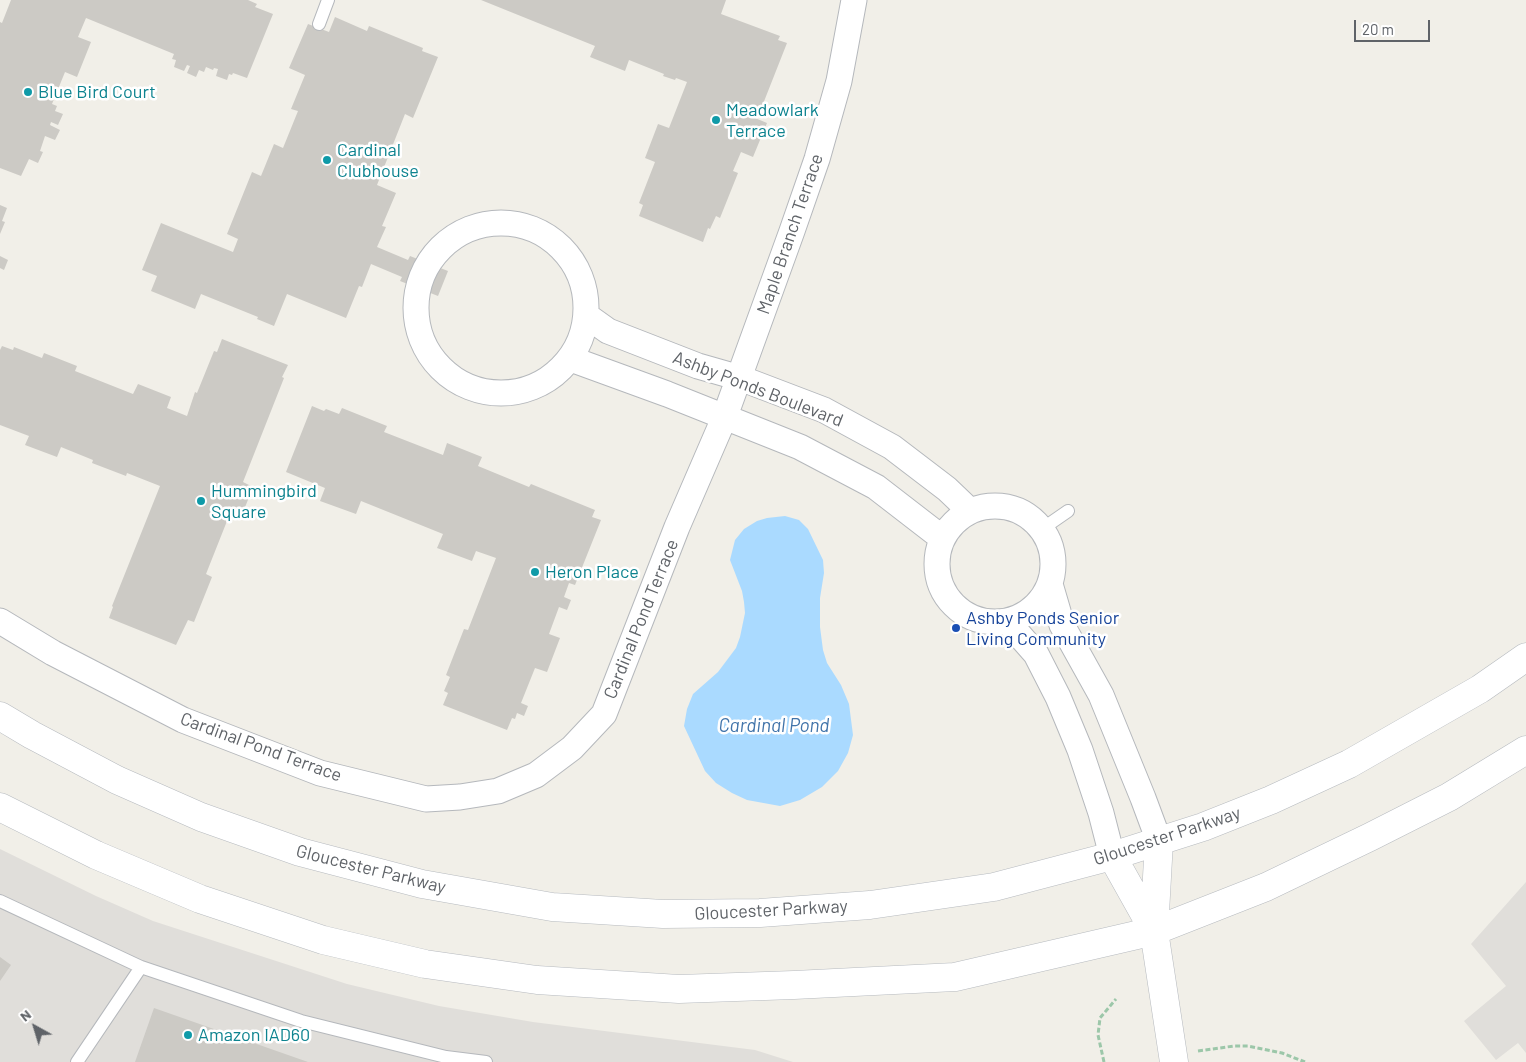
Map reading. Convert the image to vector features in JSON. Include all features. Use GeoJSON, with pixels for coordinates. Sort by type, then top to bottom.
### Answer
{"type":"FeatureCollection","features":[{"type":"Feature","properties":{"kind":"main road","name":"Gloucester Parkway"},"geometry":{"type":"LineString","coordinates":[[0,716],[32,736],[117,780],[202,817],[300,852],[422,884],[552,908],[663,914],[760,913],[870,905],[994,887],[1112,856],[1203,827],[1271,800],[1349,764],[1472,694],[1526,657]]}},
{"type":"Feature","properties":{"kind":"main road"},"geometry":{"type":"LineString","coordinates":[[0,808],[96,855],[200,899],[323,940],[425,964],[537,980],[679,989],[955,977],[1154,931],[1266,887],[1370,837],[1449,796],[1526,750]]}},
{"type":"Feature","properties":{"kind":"main road"},"geometry":{"type":"LineString","coordinates":[[1159,841],[1154,931],[1173,1058]]}},
{"type":"Feature","properties":{"kind":"main road"},"geometry":{"type":"LineString","coordinates":[[1112,856],[1154,931]]}},
{"type":"Feature","properties":{"kind":"street","name":"Maple Branch Terrace"},"geometry":{"type":"LineString","coordinates":[[740,378],[817,159],[839,81],[854,0]]}},
{"type":"Feature","properties":{"kind":"street"},"geometry":{"type":"LineString","coordinates":[[492,223],[518,224],[543,233],[563,249],[578,268],[586,292],[587,316],[582,338],[571,359],[552,377],[529,390],[503,394],[477,391],[454,380],[435,363],[421,340],[416,315],[418,288],[428,264],[445,244],[466,230],[492,223]]}},
{"type":"Feature","properties":{"kind":"street","name":"Ashby Ponds Boulevard"},"geometry":{"type":"LineString","coordinates":[[587,316],[608,331],[698,366],[740,378],[824,410],[892,447],[947,489],[970,511]]}},
{"type":"Feature","properties":{"kind":"street"},"geometry":{"type":"LineString","coordinates":[[571,359],[725,416],[800,447],[869,483],[942,538]]}},
{"type":"Feature","properties":{"kind":"street","name":"Cardinal Pond Terrace"},"geometry":{"type":"LineString","coordinates":[[0,621],[53,653],[183,720],[320,773],[426,799],[498,790],[536,775],[572,748],[604,714],[677,526],[740,378]]}},
{"type":"Feature","properties":{"kind":"street"},"geometry":{"type":"LineString","coordinates":[[988,506],[1006,507],[1020,511],[1042,529],[1049,542],[1053,556],[1053,570],[1050,584],[1043,597],[1033,608],[1021,616],[1007,621],[988,622],[969,617],[949,600],[942,589],[938,577],[938,551],[942,538],[954,522],[970,511],[988,506]]}},
{"type":"Feature","properties":{"kind":"street"},"geometry":{"type":"LineString","coordinates":[[1050,584],[1062,624],[1101,695],[1144,798],[1159,841]]}},
{"type":"Feature","properties":{"kind":"street"},"geometry":{"type":"LineString","coordinates":[[1007,621],[1036,654],[1058,697],[1080,750],[1101,813],[1112,856]]}},
{"type":"Feature","properties":{"kind":"lane"},"geometry":{"type":"LineString","coordinates":[[319,24],[328,0]]}},
{"type":"Feature","properties":{"kind":"lane"},"geometry":{"type":"LineString","coordinates":[[1042,529],[1068,511]]}},
{"type":"Feature","properties":{"kind":"lane"},"geometry":{"type":"LineString","coordinates":[[0,901],[141,967],[300,1021],[446,1057],[486,1062]]}},
{"type":"Feature","properties":{"kind":"lane"},"geometry":{"type":"LineString","coordinates":[[77,1062],[141,967]]}},
{"type":"Feature","properties":{"kind":"path"},"geometry":{"type":"LineString","coordinates":[[1104,1062],[1098,1035],[1100,1018],[1116,999]]}},
{"type":"Feature","properties":{"kind":"path"},"geometry":{"type":"LineString","coordinates":[[1173,1058],[1241,1046],[1282,1053],[1304,1062]]}},
{"type":"Feature","properties":{"kind":"shaded area"},"geometry":{"type":"Polygon","coordinates":[[[0,849],[96,896],[153,921],[347,984],[439,1006],[533,1022],[755,1050],[793,1062],[0,1062],[0,849]]]}},
{"type":"Feature","properties":{"kind":"shaded area"},"geometry":{"type":"Polygon","coordinates":[[[1526,882],[1526,1053],[1518,1043],[1496,1060],[1464,1021],[1506,986],[1471,944],[1526,882]]]}},
{"type":"Feature","properties":{"kind":"water","name":"Cardinal Pond"},"geometry":{"type":"Polygon","coordinates":[[[785,516],[799,520],[808,529],[823,560],[824,573],[820,598],[820,627],[823,650],[827,663],[841,685],[849,704],[853,735],[848,753],[838,771],[822,787],[800,800],[780,806],[747,800],[716,783],[705,771],[684,726],[687,709],[693,694],[718,672],[736,648],[740,637],[745,613],[742,591],[730,560],[735,540],[744,529],[757,521],[785,516]]]}},
{"type":"Feature","properties":{"kind":"building","name":"Blue Bird Court"},"geometry":{"type":"Polygon","coordinates":[[[11,0],[248,0],[257,4],[255,7],[273,14],[247,78],[233,73],[232,75],[229,74],[227,80],[216,76],[218,69],[214,68],[213,70],[206,67],[204,72],[199,70],[196,77],[187,73],[190,66],[187,65],[184,71],[174,67],[176,60],[172,59],[174,54],[86,18],[78,37],[91,42],[77,77],[65,72],[52,104],[57,106],[55,111],[63,114],[58,125],[51,122],[50,125],[60,130],[55,140],[45,136],[40,151],[43,152],[38,163],[29,159],[21,176],[0,168],[0,22],[2,23],[11,0]]]}},
{"type":"Feature","properties":{"kind":"building","name":"Meadowlark Terrace"},"geometry":{"type":"Polygon","coordinates":[[[481,0],[726,0],[721,14],[780,36],[778,40],[787,43],[761,109],[759,108],[755,118],[767,123],[753,157],[741,152],[733,171],[738,173],[720,218],[716,216],[710,229],[708,228],[703,242],[639,216],[643,205],[639,203],[655,162],[645,158],[658,124],[669,128],[687,82],[663,76],[664,74],[629,60],[625,71],[590,57],[595,46],[481,0]]]}},
{"type":"Feature","properties":{"kind":"building","name":"Cardinal Clubhouse"},"geometry":{"type":"Polygon","coordinates":[[[335,17],[367,31],[369,26],[423,48],[422,51],[438,57],[413,118],[405,114],[377,185],[396,193],[382,226],[386,227],[377,247],[408,260],[410,256],[448,271],[438,296],[400,281],[402,277],[371,264],[362,287],[359,286],[346,318],[287,294],[274,326],[257,319],[258,317],[201,294],[195,309],[151,291],[157,276],[142,270],[161,223],[233,252],[238,239],[227,234],[252,172],[261,176],[274,144],[283,148],[298,111],[291,109],[305,75],[289,68],[308,24],[329,32],[335,17]]]}},
{"type":"Feature","properties":{"kind":"building"},"geometry":{"type":"Polygon","coordinates":[[[0,205],[7,208],[2,221],[5,222],[0,234],[0,205]]]}},
{"type":"Feature","properties":{"kind":"building"},"geometry":{"type":"Polygon","coordinates":[[[0,256],[8,260],[4,270],[0,268],[0,256]]]}},
{"type":"Feature","properties":{"kind":"building","name":"Hummingbird Square"},"geometry":{"type":"Polygon","coordinates":[[[222,339],[288,365],[243,482],[253,487],[240,520],[229,516],[206,574],[212,577],[194,622],[188,620],[176,645],[109,618],[112,606],[160,486],[127,473],[126,476],[92,463],[93,460],[61,447],[57,457],[25,445],[29,436],[0,425],[0,350],[2,346],[13,350],[14,347],[42,358],[44,353],[77,366],[75,371],[133,394],[138,384],[171,397],[167,408],[187,416],[195,392],[197,393],[214,351],[217,352],[222,339]]]}},
{"type":"Feature","properties":{"kind":"building","name":"Heron Place"},"geometry":{"type":"Polygon","coordinates":[[[312,406],[339,414],[342,408],[387,426],[384,432],[443,455],[447,443],[482,457],[478,466],[529,487],[531,484],[595,510],[592,517],[601,520],[575,585],[569,583],[564,597],[571,600],[567,610],[559,607],[549,634],[560,638],[547,672],[535,668],[521,703],[528,706],[524,716],[517,713],[515,719],[512,718],[507,730],[443,705],[448,693],[444,691],[450,677],[446,675],[464,629],[468,630],[496,558],[476,551],[472,561],[437,548],[443,534],[361,501],[356,514],[320,501],[325,488],[286,472],[312,406]]]}},
{"type":"Feature","properties":{"kind":"building"},"geometry":{"type":"Polygon","coordinates":[[[0,957],[11,965],[0,981],[0,957]]]}},
{"type":"Feature","properties":{"kind":"building","name":"Amazon IAD60"},"geometry":{"type":"Polygon","coordinates":[[[154,1008],[308,1062],[135,1062],[154,1008]]]}},
{"type":"Feature","properties":{"kind":"place","name":"Blue Bird Court"},"geometry":{"type":"Point","coordinates":[28,92]}},
{"type":"Feature","properties":{"kind":"place","name":"Meadowlark Terrace"},"geometry":{"type":"Point","coordinates":[716,120]}},
{"type":"Feature","properties":{"kind":"place","name":"Cardinal Clubhouse"},"geometry":{"type":"Point","coordinates":[327,160]}},
{"type":"Feature","properties":{"kind":"place","name":"Hummingbird Square"},"geometry":{"type":"Point","coordinates":[201,501]}},
{"type":"Feature","properties":{"kind":"place","name":"Heron Place"},"geometry":{"type":"Point","coordinates":[535,572]}},
{"type":"Feature","properties":{"kind":"place","name":"Ashby Ponds Senior Living Community"},"geometry":{"type":"Point","coordinates":[956,628]}},
{"type":"Feature","properties":{"kind":"place","name":"Amazon IAD60"},"geometry":{"type":"Point","coordinates":[188,1035]}}]}
